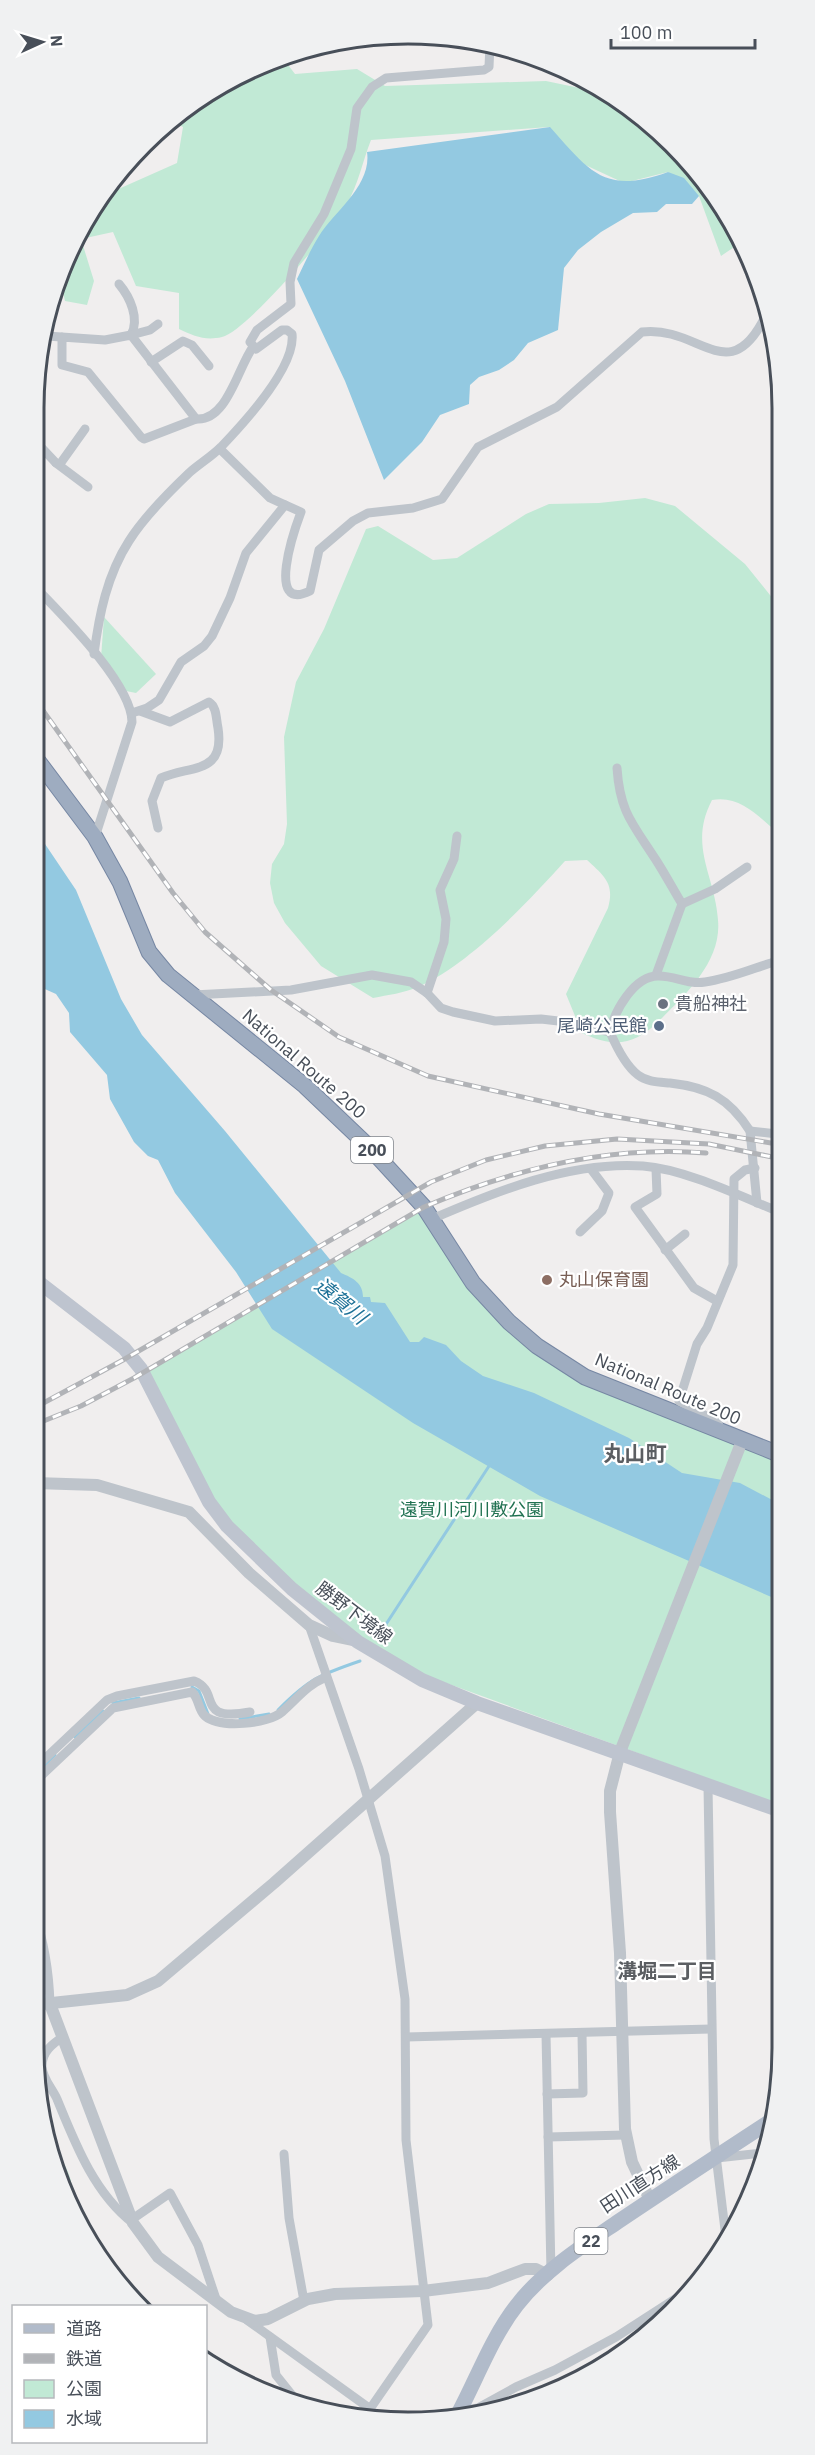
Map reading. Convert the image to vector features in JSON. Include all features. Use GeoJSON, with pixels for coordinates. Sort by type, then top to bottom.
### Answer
{"type":"FeatureCollection","features":[{"type":"Feature","properties":{"kind":"highway","name":"National Route 200"},"geometry":{"type":"LineString","coordinates":[[44,769],[95,837],[120,882],[149,952],[168,975],[321,1101],[367,1145],[432,1219],[473,1283],[509,1322],[537,1346],[585,1377],[721,1432],[741,1445],[772,1453]]}},
{"type":"Feature","properties":{"kind":"main road","name":"勝野下境線"},"geometry":{"type":"LineString","coordinates":[[44,1286],[124,1348],[141,1369],[209,1502],[228,1526],[292,1589],[358,1642],[422,1680],[477,1703],[622,1748],[708,1786],[772,1808]]}},
{"type":"Feature","properties":{"kind":"main road","name":"田川直方線"},"geometry":{"type":"LineString","coordinates":[[461,2407],[486,2355],[508,2317],[549,2273],[650,2200],[763,2126]]}},
{"type":"Feature","properties":{"kind":"street"},"geometry":{"type":"LineString","coordinates":[[253,347],[250,342],[257,330],[291,304],[290,282],[294,263],[324,214],[351,149],[357,108],[372,87],[386,78],[484,70],[489,67],[490,53]]}},
{"type":"Feature","properties":{"kind":"street"},"geometry":{"type":"LineString","coordinates":[[119,284],[126,292],[134,313],[135,328],[131,335]]}},
{"type":"Feature","properties":{"kind":"street"},"geometry":{"type":"LineString","coordinates":[[220,449],[270,498],[301,512],[290,542],[285,581],[288,590],[294,595],[301,596],[310,591],[313,584],[319,550],[353,521],[369,513],[413,508],[442,499],[478,447],[557,406],[642,332],[660,329],[681,335],[722,354],[735,352],[750,342],[762,323]]}},
{"type":"Feature","properties":{"kind":"street"},"geometry":{"type":"LineString","coordinates":[[50,336],[105,340],[150,330],[158,324]]}},
{"type":"Feature","properties":{"kind":"street"},"geometry":{"type":"LineString","coordinates":[[94,654],[99,614],[116,566],[128,542],[189,473],[220,449],[274,382],[288,358],[293,342],[292,334],[282,330],[262,346],[256,349],[253,347]]}},
{"type":"Feature","properties":{"kind":"street"},"geometry":{"type":"LineString","coordinates":[[131,335],[196,419]]}},
{"type":"Feature","properties":{"kind":"street"},"geometry":{"type":"LineString","coordinates":[[62,337],[62,365],[88,372],[144,439],[196,419],[206,420],[210,417],[233,391],[241,366],[253,347]]}},
{"type":"Feature","properties":{"kind":"street"},"geometry":{"type":"LineString","coordinates":[[151,362],[183,341],[192,345],[209,366]]}},
{"type":"Feature","properties":{"kind":"street"},"geometry":{"type":"LineString","coordinates":[[56,463],[64,461],[85,429]]}},
{"type":"Feature","properties":{"kind":"street"},"geometry":{"type":"LineString","coordinates":[[44,450],[56,463],[88,487]]}},
{"type":"Feature","properties":{"kind":"street"},"geometry":{"type":"LineString","coordinates":[[95,837],[136,712],[159,700],[181,662],[204,646],[212,636],[230,598],[246,553],[285,505]]}},
{"type":"Feature","properties":{"kind":"street"},"geometry":{"type":"LineString","coordinates":[[44,596],[78,632],[136,712],[170,722],[209,702],[215,708],[219,752],[204,765],[161,777],[152,801],[158,828]]}},
{"type":"Feature","properties":{"kind":"street"},"geometry":{"type":"LineString","coordinates":[[617,768],[622,800],[631,825],[655,858],[682,904]]}},
{"type":"Feature","properties":{"kind":"street"},"geometry":{"type":"LineString","coordinates":[[427,993],[444,942],[446,919],[441,890],[454,859],[457,836]]}},
{"type":"Feature","properties":{"kind":"street"},"geometry":{"type":"LineString","coordinates":[[657,975],[682,904],[715,889],[747,867]]}},
{"type":"Feature","properties":{"kind":"street"},"geometry":{"type":"LineString","coordinates":[[758,1203],[750,1131],[743,1121],[718,1097],[702,1088],[650,1081],[638,1076],[610,1032],[613,1020],[626,998],[644,980],[657,975],[690,983],[705,982],[772,962]]}},
{"type":"Feature","properties":{"kind":"street"},"geometry":{"type":"LineString","coordinates":[[191,995],[291,990],[372,975],[411,982],[427,993],[441,1008],[483,1020],[541,1019],[610,1032]]}},
{"type":"Feature","properties":{"kind":"street"},"geometry":{"type":"LineString","coordinates":[[750,1131],[772,1133]]}},
{"type":"Feature","properties":{"kind":"street"},"geometry":{"type":"LineString","coordinates":[[432,1219],[477,1200],[533,1182],[591,1169],[645,1166],[772,1209]]}},
{"type":"Feature","properties":{"kind":"street"},"geometry":{"type":"LineString","coordinates":[[721,1432],[721,1426],[717,1422],[679,1401],[697,1344],[707,1328],[733,1265],[734,1179],[745,1170],[755,1168]]}},
{"type":"Feature","properties":{"kind":"street"},"geometry":{"type":"LineString","coordinates":[[580,1232],[602,1211],[609,1193],[591,1169]]}},
{"type":"Feature","properties":{"kind":"street"},"geometry":{"type":"LineString","coordinates":[[656,1169],[657,1194],[635,1207],[694,1288],[717,1301]]}},
{"type":"Feature","properties":{"kind":"street"},"geometry":{"type":"LineString","coordinates":[[665,1250],[685,1234]]}},
{"type":"Feature","properties":{"kind":"street"},"geometry":{"type":"LineString","coordinates":[[650,2200],[632,2162],[626,2135],[623,2032],[610,1802],[613,1776],[741,1445]]}},
{"type":"Feature","properties":{"kind":"street"},"geometry":{"type":"LineString","coordinates":[[44,1483],[97,1485],[189,1512],[256,1580],[309,1625],[333,1636],[358,1642]]}},
{"type":"Feature","properties":{"kind":"street"},"geometry":{"type":"LineString","coordinates":[[44,1945],[47,1954],[50,2004],[132,2221],[158,2257],[218,2303],[246,2319],[369,2408],[428,2325],[406,2140],[405,1999],[385,1857],[360,1769],[309,1625]]}},
{"type":"Feature","properties":{"kind":"street"},"geometry":{"type":"LineString","coordinates":[[44,1760],[107,1700],[117,1696],[194,1681],[202,1686],[211,1708],[217,1712],[237,1720],[276,1716],[325,1674]]}},
{"type":"Feature","properties":{"kind":"street"},"geometry":{"type":"LineString","coordinates":[[44,1770],[118,1706],[192,1692],[206,1717],[224,1725],[250,1712]]}},
{"type":"Feature","properties":{"kind":"street"},"geometry":{"type":"LineString","coordinates":[[44,2004],[127,1995],[158,1981],[368,1801],[477,1703]]}},
{"type":"Feature","properties":{"kind":"street"},"geometry":{"type":"LineString","coordinates":[[708,1786],[715,2158],[724,2227]]}},
{"type":"Feature","properties":{"kind":"street"},"geometry":{"type":"LineString","coordinates":[[406,2037],[711,2029]]}},
{"type":"Feature","properties":{"kind":"street"},"geometry":{"type":"LineString","coordinates":[[547,2094],[583,2092],[582,2033]]}},
{"type":"Feature","properties":{"kind":"street"},"geometry":{"type":"LineString","coordinates":[[246,2319],[268,2319],[304,2301],[356,2291],[423,2291],[488,2283],[525,2269],[549,2273],[546,2034]]}},
{"type":"Feature","properties":{"kind":"street"},"geometry":{"type":"LineString","coordinates":[[44,2056],[50,2047],[63,2037]]}},
{"type":"Feature","properties":{"kind":"street"},"geometry":{"type":"LineString","coordinates":[[45,2077],[57,2100],[67,2128],[93,2175],[118,2211],[132,2221]]}},
{"type":"Feature","properties":{"kind":"street"},"geometry":{"type":"LineString","coordinates":[[548,2137],[626,2135]]}},
{"type":"Feature","properties":{"kind":"street"},"geometry":{"type":"LineString","coordinates":[[284,2154],[289,2218],[304,2301]]}},
{"type":"Feature","properties":{"kind":"street"},"geometry":{"type":"LineString","coordinates":[[715,2158],[755,2154]]}},
{"type":"Feature","properties":{"kind":"street"},"geometry":{"type":"LineString","coordinates":[[132,2221],[170,2193],[203,2256],[218,2303]]}},
{"type":"Feature","properties":{"kind":"street"},"geometry":{"type":"LineString","coordinates":[[487,2403],[616,2337],[664,2306]]}},
{"type":"Feature","properties":{"kind":"street"},"geometry":{"type":"LineString","coordinates":[[270,2337],[276,2374],[291,2392]]}},
{"type":"Feature","properties":{"kind":"green space"},"geometry":{"type":"Polygon","coordinates":[[[287,64],[295,74],[357,69],[385,86],[546,81],[584,89],[629,119],[665,150],[710,205],[734,247],[721,256],[699,196],[668,172],[624,183],[581,163],[549,127],[371,140],[347,204],[289,278],[234,331],[222,337],[200,337],[179,329],[179,293],[136,286],[113,232],[85,238],[116,190],[177,163],[183,127],[179,125],[226,92],[287,64]]]}},
{"type":"Feature","properties":{"kind":"green space"},"geometry":{"type":"Polygon","coordinates":[[[83,244],[94,281],[87,305],[65,301],[63,290],[83,244]]]}},
{"type":"Feature","properties":{"kind":"green space"},"geometry":{"type":"Polygon","coordinates":[[[645,498],[675,506],[745,564],[772,598],[772,828],[740,804],[722,799],[712,800],[702,832],[705,860],[718,920],[718,935],[714,949],[700,976],[681,999],[650,1029],[632,1039],[623,1042],[604,1041],[582,1033],[566,994],[608,908],[610,899],[609,886],[603,876],[587,860],[565,861],[497,931],[478,948],[438,976],[418,987],[373,998],[321,966],[285,923],[274,903],[270,883],[272,864],[284,844],[287,824],[284,737],[296,682],[324,629],[366,529],[378,526],[433,560],[457,558],[526,514],[549,504],[599,503],[645,498]]]}},
{"type":"Feature","properties":{"kind":"green space"},"geometry":{"type":"Polygon","coordinates":[[[104,617],[156,674],[136,693],[126,691],[101,658],[104,617]]]}},
{"type":"Feature","properties":{"kind":"green space","name":"遠賀川河川敷公園"},"geometry":{"type":"Polygon","coordinates":[[[417,1209],[465,1285],[505,1327],[541,1357],[772,1458],[772,1802],[424,1675],[376,1649],[292,1584],[232,1525],[210,1492],[149,1371],[417,1209]]]}},
{"type":"Feature","properties":{"kind":"green space"},"geometry":{"type":"Polygon","coordinates":[[[61,2159],[69,2174],[72,2189],[63,2165],[61,2159]]]}},
{"type":"Feature","properties":{"kind":"water"},"geometry":{"type":"Polygon","coordinates":[[[550,127],[576,156],[600,175],[614,180],[629,181],[646,179],[668,172],[684,178],[699,196],[692,204],[666,204],[657,212],[633,213],[601,232],[578,250],[564,268],[558,330],[528,343],[514,360],[499,370],[479,377],[470,385],[469,404],[440,415],[422,442],[384,480],[345,381],[297,279],[319,236],[351,197],[364,176],[367,152],[550,127]]]}},
{"type":"Feature","properties":{"kind":"water","name":"遠賀川"},"geometry":{"type":"Polygon","coordinates":[[[44,842],[76,890],[121,999],[142,1035],[225,1131],[341,1273],[359,1285],[363,1297],[370,1297],[371,1302],[385,1303],[410,1342],[419,1342],[424,1337],[446,1345],[461,1361],[483,1376],[534,1393],[629,1438],[682,1473],[740,1483],[772,1500],[772,1597],[540,1496],[413,1423],[272,1329],[236,1272],[175,1193],[158,1160],[148,1156],[134,1142],[110,1099],[107,1075],[70,1032],[69,1013],[56,994],[44,989],[44,842]]]}},
{"type":"Feature","properties":{"kind":"waterway"},"geometry":{"type":"LineString","coordinates":[[379,1635],[491,1463]]}},
{"type":"Feature","properties":{"kind":"waterway"},"geometry":{"type":"LineString","coordinates":[[278,1710],[315,1679],[360,1661]]}},
{"type":"Feature","properties":{"kind":"waterway"},"geometry":{"type":"LineString","coordinates":[[192,1687],[199,1691],[208,1714]]}},
{"type":"Feature","properties":{"kind":"waterway"},"geometry":{"type":"LineString","coordinates":[[113,1703],[139,1698]]}},
{"type":"Feature","properties":{"kind":"waterway"},"geometry":{"type":"LineString","coordinates":[[75,1737],[103,1711]]}},
{"type":"Feature","properties":{"kind":"waterway"},"geometry":{"type":"LineString","coordinates":[[240,1719],[269,1714]]}},
{"type":"Feature","properties":{"kind":"waterway"},"geometry":{"type":"LineString","coordinates":[[44,1766],[55,1755]]}},
{"type":"Feature","properties":{"kind":"railway"},"geometry":{"type":"LineString","coordinates":[[44,712],[173,893],[205,932],[271,990],[339,1037],[428,1076],[599,1114],[772,1143]]}},
{"type":"Feature","properties":{"kind":"railway"},"geometry":{"type":"LineString","coordinates":[[44,1403],[123,1360],[431,1182],[486,1160],[545,1146],[617,1139],[709,1144],[772,1157]]}},
{"type":"Feature","properties":{"kind":"railway"},"geometry":{"type":"LineString","coordinates":[[44,1421],[81,1406],[134,1378],[424,1207],[458,1193],[526,1171],[597,1157],[669,1151],[706,1153]]}},
{"type":"Feature","properties":{"kind":"place","name":"貴船神社"},"geometry":{"type":"Point","coordinates":[663,1004]}},
{"type":"Feature","properties":{"kind":"place","name":"尾崎公民館"},"geometry":{"type":"Point","coordinates":[659,1026]}},
{"type":"Feature","properties":{"kind":"place","name":"丸山保育園"},"geometry":{"type":"Point","coordinates":[547,1280]}},
{"type":"Feature","properties":{"kind":"district","name":"丸山町"},"geometry":{"type":"Point","coordinates":[635,1454]}},
{"type":"Feature","properties":{"kind":"district","name":"溝堀二丁目"},"geometry":{"type":"Point","coordinates":[667,1971]}}]}
